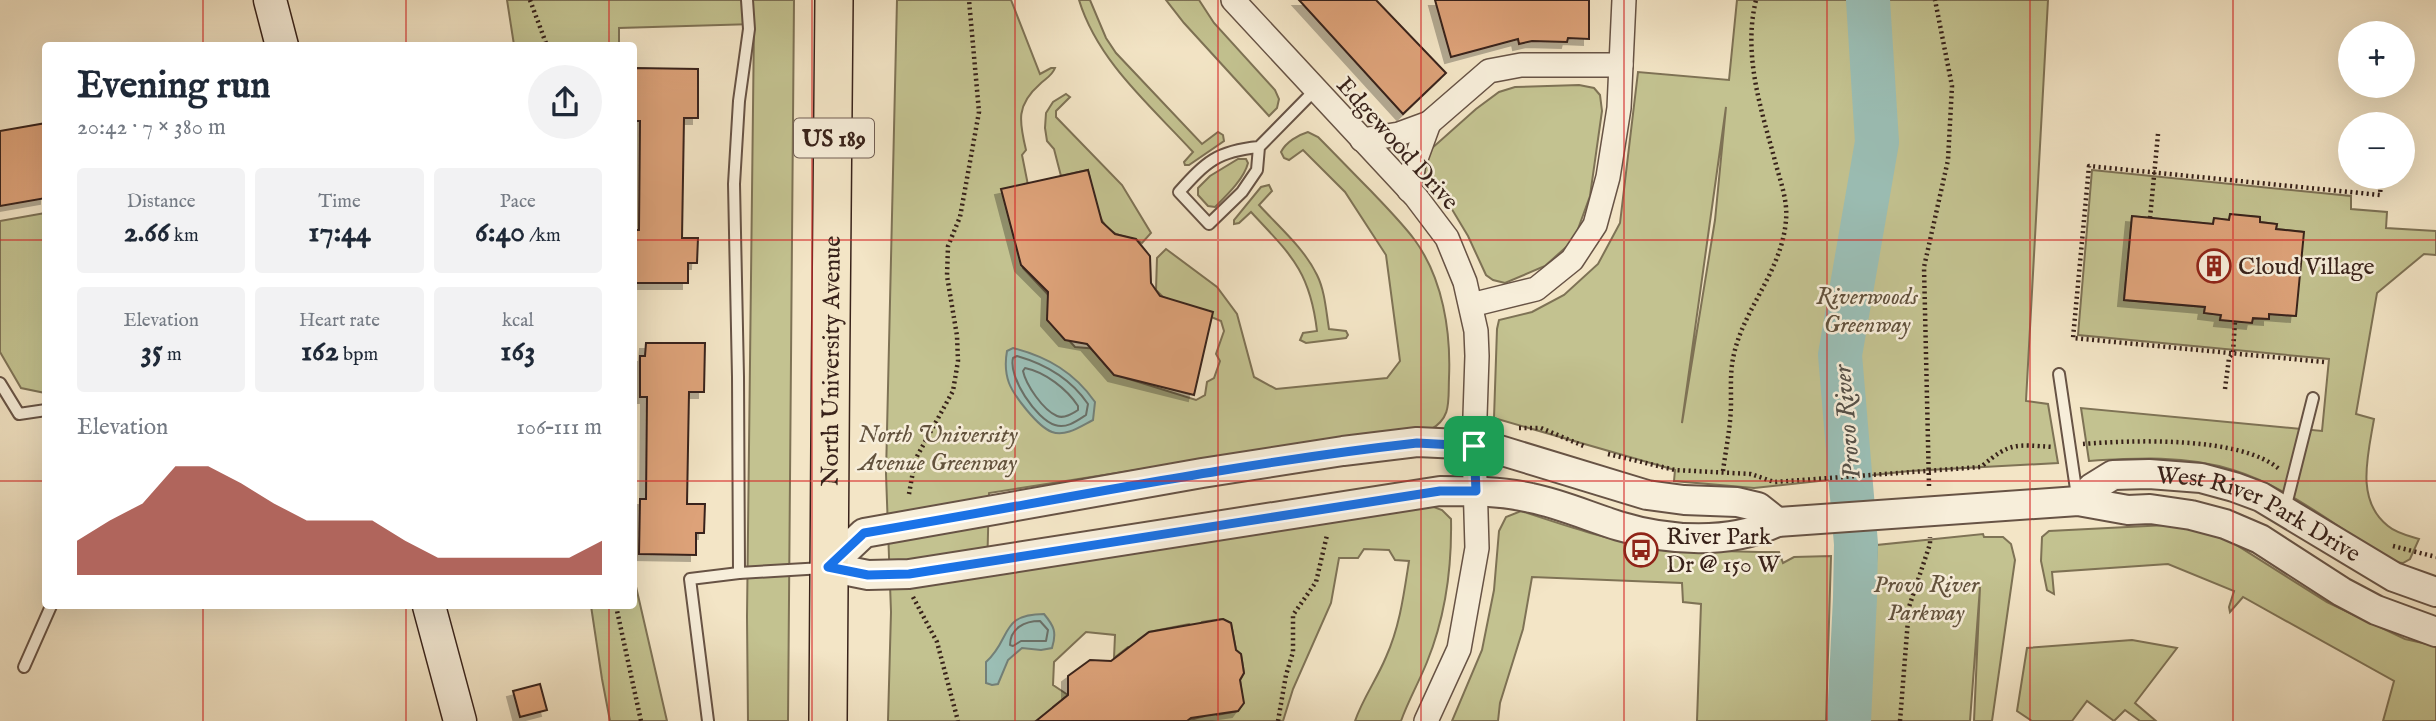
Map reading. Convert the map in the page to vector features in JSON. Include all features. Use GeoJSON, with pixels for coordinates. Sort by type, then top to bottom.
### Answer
{"type":"FeatureCollection","features":[{"type":"Feature","properties":{"kind":"highway","name":"North University Avenue"},"geometry":{"type":"LineString","coordinates":[[828,721],[834,0]]}},
{"type":"Feature","properties":{"kind":"main road"},"geometry":{"type":"LineString","coordinates":[[270,0],[281,42]]}},
{"type":"Feature","properties":{"kind":"main road"},"geometry":{"type":"LineString","coordinates":[[430,609],[460,721]]}},
{"type":"Feature","properties":{"kind":"street","name":"Edgewood Drive"},"geometry":{"type":"LineString","coordinates":[[1233,0],[1409,190],[1447,238],[1458,261],[1471,305],[1477,356],[1477,548],[1459,649],[1426,721]]}},
{"type":"Feature","properties":{"kind":"street"},"geometry":{"type":"LineString","coordinates":[[1471,305],[1536,289],[1572,260],[1595,225],[1608,177],[1619,108],[1624,0]]}},
{"type":"Feature","properties":{"kind":"street"},"geometry":{"type":"LineString","coordinates":[[1362,140],[1399,134],[1429,123],[1489,71],[1521,65],[1622,65]]}},
{"type":"Feature","properties":{"kind":"street"},"geometry":{"type":"LineString","coordinates":[[1409,190],[1414,164],[1429,123]]}},
{"type":"Feature","properties":{"kind":"street"},"geometry":{"type":"LineString","coordinates":[[828,567],[864,533],[1343,451],[1417,443],[1475,469]]}},
{"type":"Feature","properties":{"kind":"street"},"geometry":{"type":"LineString","coordinates":[[828,567],[868,575],[909,574],[1440,491],[1475,469],[1496,449],[1647,495],[1684,500],[1737,502],[1758,507],[1777,522]]}},
{"type":"Feature","properties":{"kind":"street","name":"West River Park Drive"},"geometry":{"type":"LineString","coordinates":[[1475,469],[1533,498],[1622,527],[1668,535],[1709,538],[1741,535],[1777,522],[2078,501],[2128,510],[2150,509],[2191,514],[2225,524],[2260,539],[2342,592],[2376,610],[2436,632]]}},
{"type":"Feature","properties":{"kind":"street","name":"West River Park Drive"},"geometry":{"type":"LineString","coordinates":[[2078,501],[2113,475],[2149,474],[2201,478],[2261,497],[2394,577],[2436,593]]}},
{"type":"Feature","properties":{"kind":"lane"},"geometry":{"type":"LineString","coordinates":[[739,573],[734,184],[739,101],[749,29],[747,0]]}},
{"type":"Feature","properties":{"kind":"lane"},"geometry":{"type":"LineString","coordinates":[[1259,148],[1234,149],[1214,158],[1198,170],[1179,192],[1209,224],[1242,192],[1257,170],[1259,148],[1315,90]]}},
{"type":"Feature","properties":{"kind":"lane"},"geometry":{"type":"LineString","coordinates":[[2059,374],[2078,501]]}},
{"type":"Feature","properties":{"kind":"lane"},"geometry":{"type":"LineString","coordinates":[[0,383],[19,414],[42,411]]}},
{"type":"Feature","properties":{"kind":"lane"},"geometry":{"type":"LineString","coordinates":[[2284,512],[2313,398]]}},
{"type":"Feature","properties":{"kind":"lane"},"geometry":{"type":"LineString","coordinates":[[708,721],[690,579],[828,567]]}},
{"type":"Feature","properties":{"kind":"lane"},"geometry":{"type":"LineString","coordinates":[[24,667],[50,609]]}},
{"type":"Feature","properties":{"kind":"path"},"geometry":{"type":"LineString","coordinates":[[530,0],[546,42]]}},
{"type":"Feature","properties":{"kind":"path"},"geometry":{"type":"LineString","coordinates":[[909,494],[915,460],[953,391],[958,361],[957,336],[947,276],[948,246],[960,217],[979,112],[969,0]]}},
{"type":"Feature","properties":{"kind":"path"},"geometry":{"type":"LineString","coordinates":[[1723,471],[1734,352],[1771,275],[1786,221],[1785,199],[1751,59],[1752,17],[1756,0]]}},
{"type":"Feature","properties":{"kind":"path"},"geometry":{"type":"LineString","coordinates":[[1900,721],[1909,607],[1930,544],[1922,512],[1924,267],[1948,160],[1952,86],[1935,0]]}},
{"type":"Feature","properties":{"kind":"path"},"geometry":{"type":"LineString","coordinates":[[2150,218],[2158,134]]}},
{"type":"Feature","properties":{"kind":"path"},"geometry":{"type":"LineString","coordinates":[[2324,362],[2073,338],[2089,166],[2381,195],[2381,189]]}},
{"type":"Feature","properties":{"kind":"path"},"geometry":{"type":"LineString","coordinates":[[2225,389],[2229,358],[2233,353],[2235,321]]}},
{"type":"Feature","properties":{"kind":"path"},"geometry":{"type":"LineString","coordinates":[[1517,428],[1541,428],[1592,450]]}},
{"type":"Feature","properties":{"kind":"path"},"geometry":{"type":"LineString","coordinates":[[1604,453],[1675,470],[1751,474],[1774,482],[1912,471]]}},
{"type":"Feature","properties":{"kind":"path"},"geometry":{"type":"LineString","coordinates":[[1278,721],[1293,652],[1293,615],[1316,582],[1327,535]]}},
{"type":"Feature","properties":{"kind":"path"},"geometry":{"type":"LineString","coordinates":[[909,590],[937,642],[958,721]]}},
{"type":"Feature","properties":{"kind":"path"},"geometry":{"type":"LineString","coordinates":[[617,609],[641,721]]}},
{"type":"Feature","properties":{"kind":"green space"},"geometry":{"type":"Polygon","coordinates":[[[507,0],[794,0],[788,721],[748,721],[754,24],[619,28],[619,42],[514,42],[507,0]]]}},
{"type":"Feature","properties":{"kind":"green space","name":"North University Avenue Greenway"},"geometry":{"type":"Polygon","coordinates":[[[897,0],[1011,0],[1040,74],[1055,68],[1032,92],[1021,114],[1026,150],[1022,155],[1029,190],[1010,202],[1023,268],[1055,302],[1055,325],[1075,347],[1098,349],[1126,378],[1196,400],[1205,395],[1207,382],[1214,378],[1220,361],[1216,354],[1224,331],[1221,321],[1163,297],[1156,290],[1157,258],[1166,249],[1217,287],[1237,314],[1254,377],[1276,389],[1387,378],[1400,361],[1386,255],[1345,192],[1303,150],[1289,160],[1284,158],[1281,152],[1283,148],[1300,135],[1308,132],[1318,137],[1414,239],[1424,254],[1438,288],[1448,342],[1447,408],[1442,420],[1430,430],[1353,436],[989,493],[987,574],[1431,506],[1442,510],[1451,519],[1449,573],[1443,609],[1434,644],[1401,721],[1355,721],[1391,645],[1401,609],[1409,561],[1395,560],[1389,550],[1364,549],[1358,558],[1339,558],[1331,603],[1293,689],[1283,721],[1187,721],[1204,716],[1210,709],[1217,715],[1238,711],[1243,703],[1240,680],[1244,673],[1241,654],[1236,650],[1231,623],[1222,619],[1202,622],[1197,630],[1189,624],[1149,632],[1138,640],[1137,649],[1128,647],[1114,658],[1115,635],[1086,632],[1054,662],[1053,685],[1068,695],[1053,707],[1053,717],[1038,721],[888,721],[891,612],[886,474],[897,0]]]}},
{"type":"Feature","properties":{"kind":"green space"},"geometry":{"type":"Polygon","coordinates":[[[1079,0],[1090,0],[1106,38],[1116,53],[1202,144],[1218,132],[1223,135],[1224,141],[1185,165],[1184,162],[1193,152],[1112,63],[1088,22],[1079,0]]]}},
{"type":"Feature","properties":{"kind":"green space"},"geometry":{"type":"Polygon","coordinates":[[[1166,0],[1199,0],[1214,23],[1275,90],[1279,99],[1277,108],[1269,116],[1184,23],[1166,0]]]}},
{"type":"Feature","properties":{"kind":"green space","name":"Riverwoods Greenway"},"geometry":{"type":"Polygon","coordinates":[[[1737,0],[2048,0],[2026,401],[2048,404],[2058,463],[1910,471],[1754,488],[1674,481],[1675,470],[1494,418],[1499,320],[1532,312],[1564,295],[1598,264],[1620,223],[1638,72],[1729,80],[1737,0]],[[1726,107],[1682,423],[1715,220],[1726,107]]]}},
{"type":"Feature","properties":{"kind":"green space"},"geometry":{"type":"Polygon","coordinates":[[[1579,85],[1594,88],[1600,95],[1602,111],[1590,196],[1574,240],[1545,266],[1505,283],[1493,280],[1486,275],[1468,236],[1444,196],[1425,177],[1424,167],[1431,149],[1499,92],[1515,87],[1579,85]]]}},
{"type":"Feature","properties":{"kind":"green space"},"geometry":{"type":"Polygon","coordinates":[[[1066,94],[1070,97],[1056,111],[1056,117],[1122,185],[1151,233],[1142,243],[1116,234],[1103,223],[1096,206],[1088,170],[1061,176],[1054,149],[1047,141],[1045,128],[1046,113],[1053,102],[1066,94]]]}},
{"type":"Feature","properties":{"kind":"green space"},"geometry":{"type":"Polygon","coordinates":[[[1238,159],[1246,159],[1248,163],[1243,175],[1215,207],[1208,206],[1198,195],[1198,188],[1210,176],[1238,159]]]}},
{"type":"Feature","properties":{"kind":"green space"},"geometry":{"type":"Polygon","coordinates":[[[2092,170],[2351,196],[2351,209],[2387,212],[2386,228],[2436,231],[2436,255],[2424,254],[2377,293],[2356,414],[2374,419],[2366,476],[2371,503],[2391,528],[2419,539],[2410,559],[2403,563],[2392,562],[2295,498],[2233,470],[2179,460],[2089,461],[2081,408],[2322,431],[2329,359],[2078,335],[2092,170]],[[2230,215],[2229,220],[2214,218],[2213,224],[2132,216],[2124,300],[2205,307],[2204,313],[2221,315],[2220,319],[2269,319],[2269,314],[2295,316],[2303,232],[2276,229],[2277,224],[2260,222],[2260,217],[2230,215]]]}},
{"type":"Feature","properties":{"kind":"green space"},"geometry":{"type":"Polygon","coordinates":[[[1269,185],[1272,191],[1259,205],[1312,265],[1322,288],[1329,329],[1346,331],[1346,338],[1306,343],[1300,340],[1303,333],[1317,331],[1304,278],[1288,253],[1251,212],[1234,224],[1234,220],[1261,187],[1269,185]]]}},
{"type":"Feature","properties":{"kind":"green space"},"geometry":{"type":"Polygon","coordinates":[[[42,214],[42,392],[21,388],[0,352],[0,221],[42,214]]]}},
{"type":"Feature","properties":{"kind":"green space"},"geometry":{"type":"Polygon","coordinates":[[[1521,511],[1598,535],[1645,545],[1712,551],[1779,552],[1783,563],[1794,557],[1831,556],[1826,721],[1697,721],[1701,604],[1683,602],[1682,583],[1532,577],[1523,629],[1500,703],[1498,721],[1452,721],[1482,650],[1494,590],[1499,531],[1506,517],[1521,511]]]}},
{"type":"Feature","properties":{"kind":"green space"},"geometry":{"type":"Polygon","coordinates":[[[2167,525],[2230,541],[2327,602],[2405,639],[2436,646],[2436,721],[2383,721],[2394,681],[2243,597],[2230,612],[2234,591],[2168,564],[2052,572],[2054,594],[2047,590],[2041,561],[2042,537],[2049,531],[2167,525]]]}},
{"type":"Feature","properties":{"kind":"green space","name":"Provo River Parkway"},"geometry":{"type":"Polygon","coordinates":[[[1983,534],[1984,537],[2003,537],[2011,544],[2015,560],[1992,721],[1974,721],[1980,587],[1970,721],[1867,721],[1877,545],[1983,534]]]}},
{"type":"Feature","properties":{"kind":"green space"},"geometry":{"type":"Polygon","coordinates":[[[637,591],[667,721],[610,721],[591,609],[637,609],[637,591]]]}},
{"type":"Feature","properties":{"kind":"green space"},"geometry":{"type":"Polygon","coordinates":[[[2132,640],[2177,648],[2135,703],[2156,721],[2140,721],[2125,710],[2114,721],[2087,701],[2072,721],[2032,721],[2017,711],[2027,648],[2132,640]]]}},
{"type":"Feature","properties":{"kind":"water"},"geometry":{"type":"Polygon","coordinates":[[[1013,348],[1049,361],[1079,383],[1095,402],[1093,420],[1063,433],[1052,432],[1040,424],[1021,403],[1009,383],[1006,355],[1007,351],[1013,348]]]}},
{"type":"Feature","properties":{"kind":"water"},"geometry":{"type":"Polygon","coordinates":[[[1044,614],[1054,630],[1052,648],[1022,648],[1008,660],[998,684],[986,683],[986,662],[1013,623],[1030,615],[1044,614]]]}},
{"type":"Feature","properties":{"kind":"building"},"geometry":{"type":"Polygon","coordinates":[[[1299,0],[1376,0],[1446,73],[1403,114],[1299,0]]]}},
{"type":"Feature","properties":{"kind":"building"},"geometry":{"type":"Polygon","coordinates":[[[1435,0],[1589,0],[1589,39],[1568,38],[1567,42],[1532,41],[1519,44],[1518,39],[1451,57],[1435,0]]]}},
{"type":"Feature","properties":{"kind":"building"},"geometry":{"type":"Polygon","coordinates":[[[637,68],[698,69],[698,118],[684,118],[682,238],[698,238],[697,263],[688,263],[688,283],[637,283],[640,121],[637,121],[637,68]]]}},
{"type":"Feature","properties":{"kind":"building"},"geometry":{"type":"Polygon","coordinates":[[[42,124],[42,199],[0,206],[0,131],[42,124]]]}},
{"type":"Feature","properties":{"kind":"building"},"geometry":{"type":"Polygon","coordinates":[[[1088,170],[1102,222],[1115,234],[1136,239],[1150,256],[1151,283],[1160,296],[1213,312],[1194,395],[1114,375],[1087,344],[1065,340],[1047,320],[1048,292],[1021,265],[1001,189],[1088,170]]]}},
{"type":"Feature","properties":{"kind":"building","name":"Cloud Village"},"geometry":{"type":"Polygon","coordinates":[[[2230,214],[2260,217],[2260,222],[2277,224],[2276,229],[2304,232],[2296,316],[2269,314],[2269,319],[2253,318],[2252,323],[2220,320],[2221,315],[2204,313],[2205,307],[2124,300],[2132,216],[2213,224],[2214,218],[2229,220],[2230,214]]]}},
{"type":"Feature","properties":{"kind":"building"},"geometry":{"type":"Polygon","coordinates":[[[646,343],[705,343],[704,392],[689,392],[687,504],[705,504],[704,533],[696,533],[696,555],[639,554],[640,499],[646,499],[647,397],[640,397],[640,356],[645,356],[646,343]]]}},
{"type":"Feature","properties":{"kind":"building"},"geometry":{"type":"Polygon","coordinates":[[[1223,619],[1231,623],[1236,650],[1241,654],[1244,673],[1240,680],[1244,703],[1238,711],[1191,718],[1187,721],[1036,721],[1068,695],[1068,676],[1090,660],[1111,661],[1149,632],[1223,619]]]}},
{"type":"Feature","properties":{"kind":"building"},"geometry":{"type":"Polygon","coordinates":[[[540,684],[547,710],[520,717],[513,691],[540,684]]]}},
{"type":"Feature","properties":{"kind":"waterway","name":"Provo River"},"geometry":{"type":"LineString","coordinates":[[1849,721],[1856,544],[1840,355],[1877,142],[1868,0]]}},
{"type":"Feature","properties":{"kind":"place","name":"Cloud Village"},"geometry":{"type":"Point","coordinates":[2214,266]}},
{"type":"Feature","properties":{"kind":"place","name":"River Park Dr @ 150 W"},"geometry":{"type":"Point","coordinates":[1641,550]}},
{"type":"Feature","properties":{"kind":"route"},"geometry":{"type":"LineString","coordinates":[[1417,443],[1474,446],[1476,491],[1440,491],[909,574],[868,575],[828,567],[864,533],[1202,473],[1343,451],[1417,443]]}}]}
